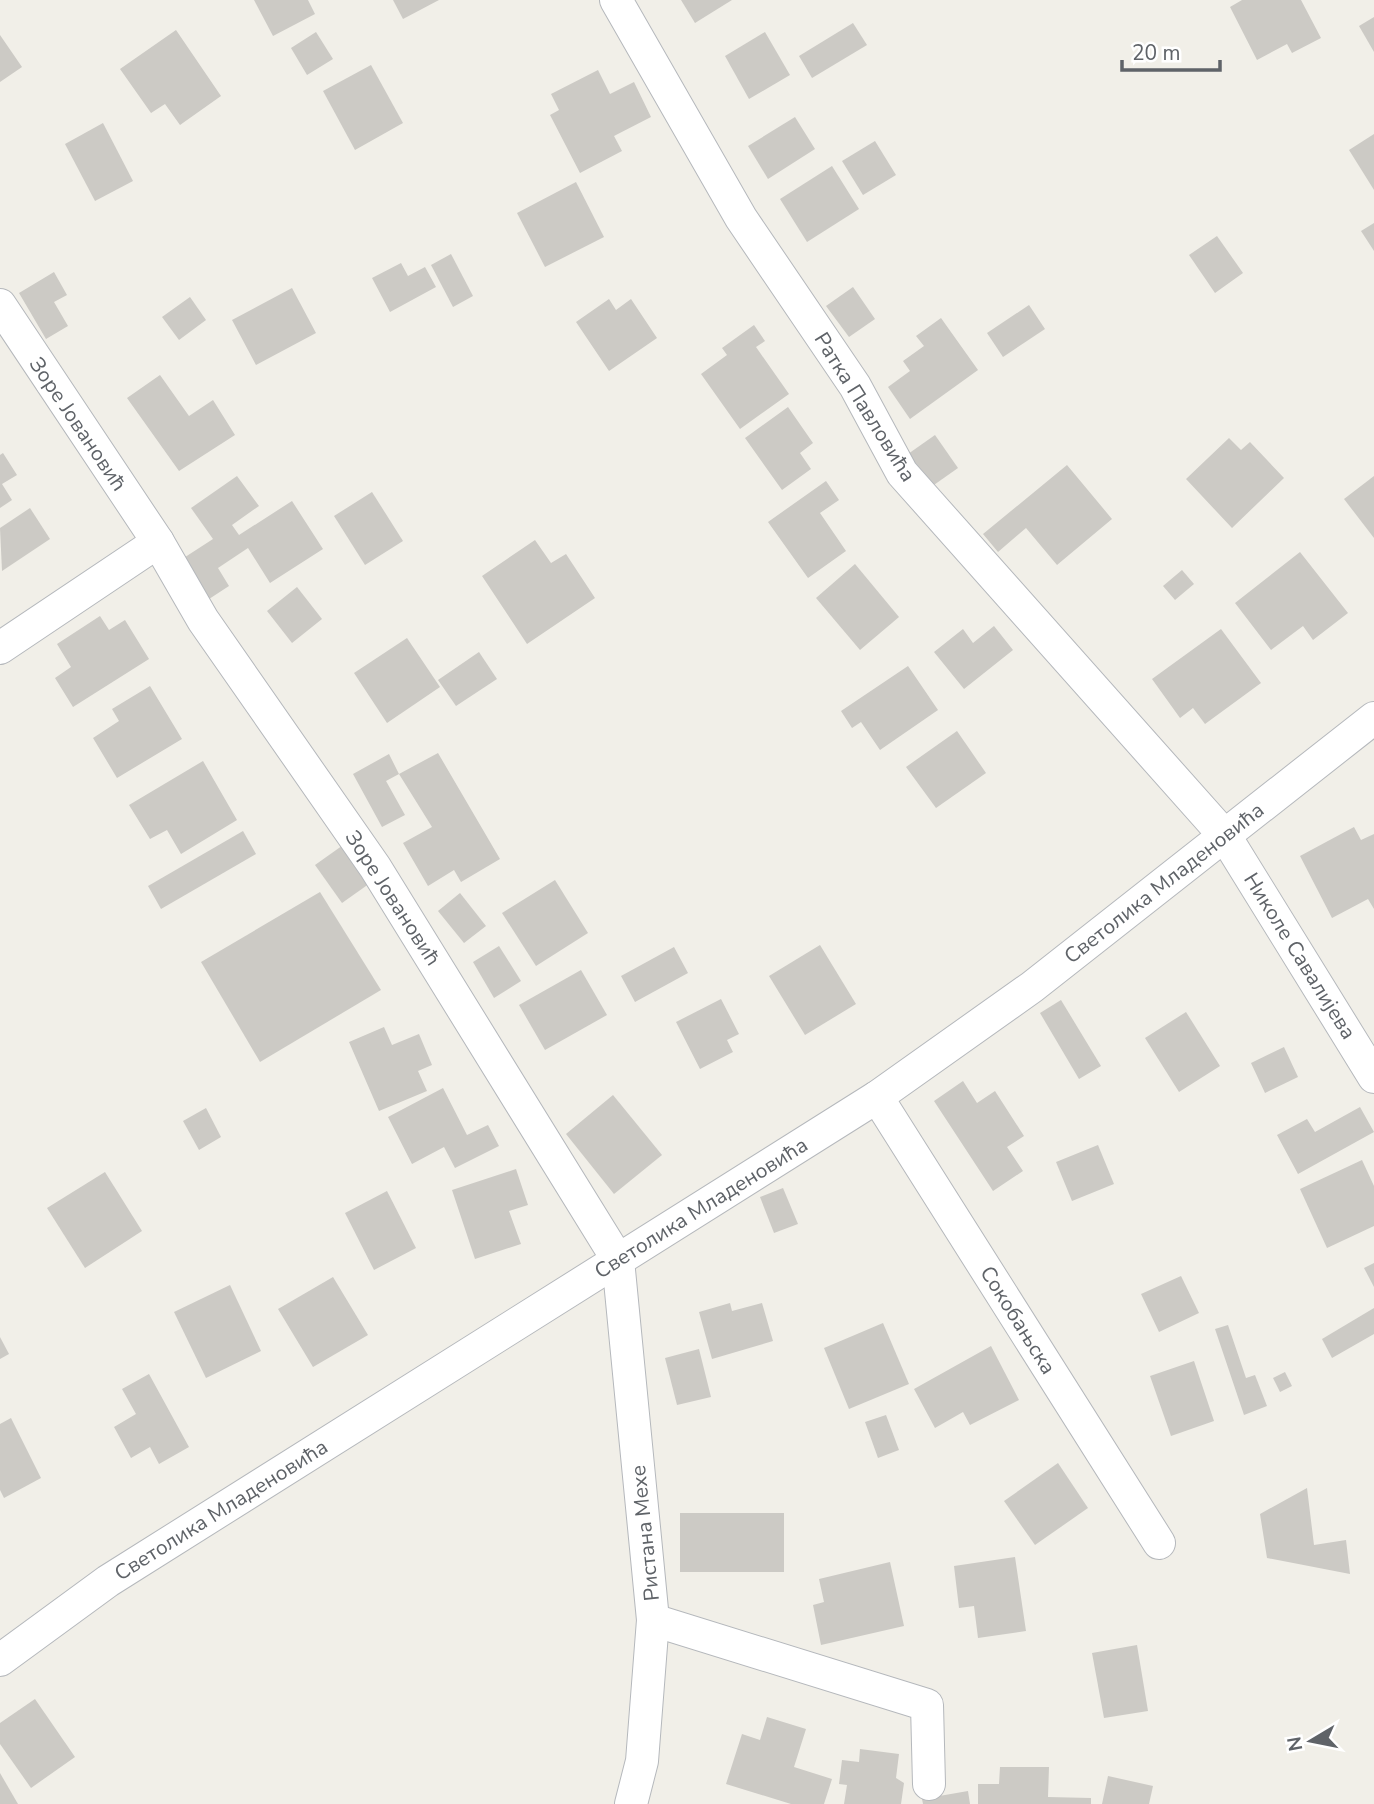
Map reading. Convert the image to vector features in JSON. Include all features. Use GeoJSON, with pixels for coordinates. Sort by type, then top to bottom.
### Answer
{"type":"FeatureCollection","features":[{"type":"Feature","properties":{"kind":"street","name":"Ратка Павловића"},"geometry":{"type":"LineString","coordinates":[[616,0],[741,218],[855,386],[902,473],[1225,836]]}},
{"type":"Feature","properties":{"kind":"street","name":"Зоре Јовановић"},"geometry":{"type":"LineString","coordinates":[[0,305],[158,542],[203,620],[375,867],[618,1260]]}},
{"type":"Feature","properties":{"kind":"street"},"geometry":{"type":"LineString","coordinates":[[0,648],[158,542]]}},
{"type":"Feature","properties":{"kind":"street","name":"Светолика Младеновића"},"geometry":{"type":"LineString","coordinates":[[0,1660],[108,1581],[877,1097],[1032,987],[1374,718]]}},
{"type":"Feature","properties":{"kind":"street","name":"Николе Савалијева"},"geometry":{"type":"LineString","coordinates":[[1225,836],[1374,1077]]}},
{"type":"Feature","properties":{"kind":"street","name":"Сокобањска"},"geometry":{"type":"LineString","coordinates":[[877,1097],[1158,1543]]}},
{"type":"Feature","properties":{"kind":"street","name":"Ристана Мехе"},"geometry":{"type":"LineString","coordinates":[[618,1260],[653,1620],[642,1761],[631,1804]]}},
{"type":"Feature","properties":{"kind":"street"},"geometry":{"type":"LineString","coordinates":[[653,1620],[928,1704],[929,1784]]}},
{"type":"Feature","properties":{"kind":"building"},"geometry":{"type":"Polygon","coordinates":[[[254,0],[308,0],[315,14],[273,36],[254,0]]]}},
{"type":"Feature","properties":{"kind":"building"},"geometry":{"type":"Polygon","coordinates":[[[393,0],[439,0],[403,19],[393,0]]]}},
{"type":"Feature","properties":{"kind":"building"},"geometry":{"type":"Polygon","coordinates":[[[681,0],[732,0],[695,23],[681,0]]]}},
{"type":"Feature","properties":{"kind":"building"},"geometry":{"type":"Polygon","coordinates":[[[1242,0],[1301,0],[1321,38],[1292,53],[1287,44],[1257,60],[1230,7],[1242,0]]]}},
{"type":"Feature","properties":{"kind":"building"},"geometry":{"type":"Polygon","coordinates":[[[1374,17],[1374,52],[1359,26],[1374,17]]]}},
{"type":"Feature","properties":{"kind":"building"},"geometry":{"type":"Polygon","coordinates":[[[853,23],[867,45],[812,78],[799,56],[853,23]]]}},
{"type":"Feature","properties":{"kind":"building"},"geometry":{"type":"Polygon","coordinates":[[[176,30],[221,96],[180,125],[165,104],[151,113],[120,69],[176,30]]]}},
{"type":"Feature","properties":{"kind":"building"},"geometry":{"type":"Polygon","coordinates":[[[316,32],[333,59],[307,75],[291,48],[316,32]]]}},
{"type":"Feature","properties":{"kind":"building"},"geometry":{"type":"Polygon","coordinates":[[[765,32],[790,75],[749,99],[725,56],[765,32]]]}},
{"type":"Feature","properties":{"kind":"building"},"geometry":{"type":"Polygon","coordinates":[[[0,35],[22,67],[0,82],[0,35]]]}},
{"type":"Feature","properties":{"kind":"building"},"geometry":{"type":"Polygon","coordinates":[[[371,65],[403,123],[355,150],[323,91],[371,65]]]}},
{"type":"Feature","properties":{"kind":"building"},"geometry":{"type":"Polygon","coordinates":[[[598,70],[610,94],[634,82],[651,117],[614,136],[622,151],[580,173],[550,115],[559,110],[551,94],[598,70]]]}},
{"type":"Feature","properties":{"kind":"building"},"geometry":{"type":"Polygon","coordinates":[[[795,117],[815,149],[768,179],[748,146],[795,117]]]}},
{"type":"Feature","properties":{"kind":"building"},"geometry":{"type":"Polygon","coordinates":[[[103,123],[133,181],[95,201],[65,144],[103,123]]]}},
{"type":"Feature","properties":{"kind":"building"},"geometry":{"type":"Polygon","coordinates":[[[1374,134],[1374,190],[1349,150],[1374,134]]]}},
{"type":"Feature","properties":{"kind":"building"},"geometry":{"type":"Polygon","coordinates":[[[875,141],[896,175],[863,195],[842,161],[875,141]]]}},
{"type":"Feature","properties":{"kind":"building"},"geometry":{"type":"Polygon","coordinates":[[[832,166],[859,209],[807,242],[780,199],[832,166]]]}},
{"type":"Feature","properties":{"kind":"building"},"geometry":{"type":"Polygon","coordinates":[[[576,182],[604,237],[545,267],[517,213],[576,182]]]}},
{"type":"Feature","properties":{"kind":"building"},"geometry":{"type":"Polygon","coordinates":[[[1374,223],[1374,251],[1361,231],[1374,223]]]}},
{"type":"Feature","properties":{"kind":"building"},"geometry":{"type":"Polygon","coordinates":[[[1217,236],[1243,273],[1215,293],[1189,255],[1217,236]]]}},
{"type":"Feature","properties":{"kind":"building"},"geometry":{"type":"Polygon","coordinates":[[[451,254],[473,296],[453,307],[431,265],[451,254]]]}},
{"type":"Feature","properties":{"kind":"building"},"geometry":{"type":"Polygon","coordinates":[[[401,263],[408,276],[425,267],[436,287],[390,312],[372,278],[401,263]]]}},
{"type":"Feature","properties":{"kind":"building"},"geometry":{"type":"Polygon","coordinates":[[[54,272],[67,295],[54,302],[68,326],[46,339],[19,293],[54,272]]]}},
{"type":"Feature","properties":{"kind":"building"},"geometry":{"type":"Polygon","coordinates":[[[853,287],[875,319],[849,337],[826,306],[853,287]]]}},
{"type":"Feature","properties":{"kind":"building"},"geometry":{"type":"Polygon","coordinates":[[[292,288],[316,333],[256,365],[232,320],[292,288]]]}},
{"type":"Feature","properties":{"kind":"building"},"geometry":{"type":"Polygon","coordinates":[[[190,297],[206,320],[179,340],[162,317],[190,297]]]}},
{"type":"Feature","properties":{"kind":"building"},"geometry":{"type":"Polygon","coordinates":[[[609,299],[616,310],[631,299],[657,338],[609,371],[576,322],[609,299]]]}},
{"type":"Feature","properties":{"kind":"building"},"geometry":{"type":"Polygon","coordinates":[[[1029,305],[1045,329],[1003,357],[987,333],[1029,305]]]}},
{"type":"Feature","properties":{"kind":"building"},"geometry":{"type":"Polygon","coordinates":[[[941,318],[978,370],[910,419],[888,387],[910,371],[903,361],[924,346],[916,336],[941,318]]]}},
{"type":"Feature","properties":{"kind":"building"},"geometry":{"type":"Polygon","coordinates":[[[754,325],[765,341],[756,347],[789,394],[740,429],[701,374],[727,355],[722,348],[754,325]]]}},
{"type":"Feature","properties":{"kind":"building"},"geometry":{"type":"Polygon","coordinates":[[[160,375],[189,416],[213,400],[235,435],[179,471],[127,398],[160,375]]]}},
{"type":"Feature","properties":{"kind":"building"},"geometry":{"type":"Polygon","coordinates":[[[788,407],[813,443],[800,453],[811,469],[782,490],[745,438],[788,407]]]}},
{"type":"Feature","properties":{"kind":"building"},"geometry":{"type":"Polygon","coordinates":[[[935,435],[958,468],[931,487],[908,454],[935,435]]]}},
{"type":"Feature","properties":{"kind":"building"},"geometry":{"type":"Polygon","coordinates":[[[1229,438],[1241,450],[1250,442],[1284,478],[1232,528],[1186,479],[1229,438]]]}},
{"type":"Feature","properties":{"kind":"building"},"geometry":{"type":"Polygon","coordinates":[[[3,453],[17,475],[2,484],[12,500],[0,508],[0,455],[3,453]]]}},
{"type":"Feature","properties":{"kind":"building"},"geometry":{"type":"Polygon","coordinates":[[[1067,465],[1112,519],[1057,565],[1026,528],[998,552],[983,534],[1067,465]]]}},
{"type":"Feature","properties":{"kind":"building"},"geometry":{"type":"Polygon","coordinates":[[[237,476],[259,506],[232,525],[239,535],[292,501],[323,549],[270,583],[248,548],[218,568],[229,586],[206,601],[179,561],[213,539],[191,508],[237,476]]]}},
{"type":"Feature","properties":{"kind":"building"},"geometry":{"type":"Polygon","coordinates":[[[1374,476],[1374,538],[1344,499],[1374,476]]]}},
{"type":"Feature","properties":{"kind":"building"},"geometry":{"type":"Polygon","coordinates":[[[826,481],[839,500],[820,513],[846,551],[808,578],[768,522],[826,481]]]}},
{"type":"Feature","properties":{"kind":"building"},"geometry":{"type":"Polygon","coordinates":[[[372,492],[403,541],[365,565],[334,516],[372,492]]]}},
{"type":"Feature","properties":{"kind":"building"},"geometry":{"type":"Polygon","coordinates":[[[30,508],[50,539],[2,571],[0,528],[30,508]]]}},
{"type":"Feature","properties":{"kind":"building"},"geometry":{"type":"Polygon","coordinates":[[[535,540],[551,563],[566,554],[595,598],[527,644],[482,576],[535,540]]]}},
{"type":"Feature","properties":{"kind":"building"},"geometry":{"type":"Polygon","coordinates":[[[1300,552],[1348,613],[1313,640],[1303,626],[1271,650],[1235,603],[1300,552]]]}},
{"type":"Feature","properties":{"kind":"building"},"geometry":{"type":"Polygon","coordinates":[[[855,564],[899,617],[860,650],[816,598],[855,564]]]}},
{"type":"Feature","properties":{"kind":"building"},"geometry":{"type":"Polygon","coordinates":[[[1182,570],[1194,584],[1175,600],[1163,586],[1182,570]]]}},
{"type":"Feature","properties":{"kind":"building"},"geometry":{"type":"Polygon","coordinates":[[[297,587],[322,619],[292,643],[267,611],[297,587]]]}},
{"type":"Feature","properties":{"kind":"building"},"geometry":{"type":"Polygon","coordinates":[[[100,616],[109,630],[125,620],[149,659],[73,707],[55,678],[71,667],[57,644],[100,616]]]}},
{"type":"Feature","properties":{"kind":"building"},"geometry":{"type":"Polygon","coordinates":[[[994,626],[1013,650],[964,689],[934,652],[963,629],[973,643],[994,626]]]}},
{"type":"Feature","properties":{"kind":"building"},"geometry":{"type":"Polygon","coordinates":[[[1221,629],[1261,683],[1205,724],[1193,708],[1180,718],[1152,679],[1221,629]]]}},
{"type":"Feature","properties":{"kind":"building"},"geometry":{"type":"Polygon","coordinates":[[[407,638],[440,687],[387,723],[354,673],[407,638]]]}},
{"type":"Feature","properties":{"kind":"building"},"geometry":{"type":"Polygon","coordinates":[[[479,652],[497,679],[456,706],[438,680],[479,652]]]}},
{"type":"Feature","properties":{"kind":"building"},"geometry":{"type":"Polygon","coordinates":[[[908,666],[938,710],[880,750],[861,722],[852,728],[841,711],[908,666]]]}},
{"type":"Feature","properties":{"kind":"building"},"geometry":{"type":"Polygon","coordinates":[[[150,686],[182,739],[117,778],[93,738],[119,721],[112,709],[150,686]]]}},
{"type":"Feature","properties":{"kind":"building"},"geometry":{"type":"Polygon","coordinates":[[[957,731],[986,773],[936,808],[906,767],[957,731]]]}},
{"type":"Feature","properties":{"kind":"building"},"geometry":{"type":"Polygon","coordinates":[[[438,753],[500,859],[461,882],[454,870],[428,886],[403,843],[432,827],[399,774],[438,753]]]}},
{"type":"Feature","properties":{"kind":"building"},"geometry":{"type":"Polygon","coordinates":[[[389,754],[399,774],[386,781],[405,815],[382,827],[353,774],[389,754]]]}},
{"type":"Feature","properties":{"kind":"building"},"geometry":{"type":"Polygon","coordinates":[[[203,761],[237,820],[181,854],[167,830],[150,839],[129,805],[203,761]]]}},
{"type":"Feature","properties":{"kind":"building"},"geometry":{"type":"Polygon","coordinates":[[[1354,827],[1361,840],[1374,834],[1374,909],[1368,899],[1332,918],[1300,856],[1354,827]]]}},
{"type":"Feature","properties":{"kind":"building"},"geometry":{"type":"Polygon","coordinates":[[[243,831],[256,854],[161,909],[148,886],[243,831]]]}},
{"type":"Feature","properties":{"kind":"building"},"geometry":{"type":"Polygon","coordinates":[[[346,843],[373,881],[342,903],[315,865],[346,843]]]}},
{"type":"Feature","properties":{"kind":"building"},"geometry":{"type":"Polygon","coordinates":[[[555,880],[588,933],[536,966],[502,913],[555,880]]]}},
{"type":"Feature","properties":{"kind":"building"},"geometry":{"type":"Polygon","coordinates":[[[320,892],[381,990],[260,1062],[201,962],[320,892]]]}},
{"type":"Feature","properties":{"kind":"building"},"geometry":{"type":"Polygon","coordinates":[[[460,893],[486,926],[464,943],[438,911],[460,893]]]}},
{"type":"Feature","properties":{"kind":"building"},"geometry":{"type":"Polygon","coordinates":[[[820,945],[856,1004],[805,1035],[769,976],[820,945]]]}},
{"type":"Feature","properties":{"kind":"building"},"geometry":{"type":"Polygon","coordinates":[[[499,946],[521,981],[494,998],[473,962],[499,946]]]}},
{"type":"Feature","properties":{"kind":"building"},"geometry":{"type":"Polygon","coordinates":[[[674,947],[688,973],[635,1002],[621,976],[674,947]]]}},
{"type":"Feature","properties":{"kind":"building"},"geometry":{"type":"Polygon","coordinates":[[[581,970],[607,1015],[545,1050],[519,1005],[581,970]]]}},
{"type":"Feature","properties":{"kind":"building"},"geometry":{"type":"Polygon","coordinates":[[[721,999],[739,1034],[727,1040],[733,1052],[700,1069],[676,1022],[721,999]]]}},
{"type":"Feature","properties":{"kind":"building"},"geometry":{"type":"Polygon","coordinates":[[[1061,1000],[1101,1066],[1079,1079],[1040,1013],[1061,1000]]]}},
{"type":"Feature","properties":{"kind":"building"},"geometry":{"type":"Polygon","coordinates":[[[1186,1012],[1220,1066],[1179,1092],[1145,1038],[1186,1012]]]}},
{"type":"Feature","properties":{"kind":"building"},"geometry":{"type":"Polygon","coordinates":[[[384,1027],[392,1045],[419,1034],[432,1065],[418,1071],[427,1091],[379,1111],[349,1042],[384,1027]]]}},
{"type":"Feature","properties":{"kind":"building"},"geometry":{"type":"Polygon","coordinates":[[[1284,1047],[1298,1077],[1265,1093],[1251,1063],[1284,1047]]]}},
{"type":"Feature","properties":{"kind":"building"},"geometry":{"type":"Polygon","coordinates":[[[963,1081],[977,1103],[995,1091],[1024,1136],[1007,1147],[1023,1171],[993,1191],[934,1101],[963,1081]]]}},
{"type":"Feature","properties":{"kind":"building"},"geometry":{"type":"Polygon","coordinates":[[[443,1088],[467,1135],[488,1125],[499,1146],[455,1168],[444,1147],[412,1164],[388,1117],[443,1088]]]}},
{"type":"Feature","properties":{"kind":"building"},"geometry":{"type":"Polygon","coordinates":[[[613,1095],[662,1155],[614,1194],[566,1134],[613,1095]]]}},
{"type":"Feature","properties":{"kind":"building"},"geometry":{"type":"Polygon","coordinates":[[[1360,1107],[1374,1132],[1298,1174],[1277,1135],[1307,1119],[1315,1132],[1360,1107]]]}},
{"type":"Feature","properties":{"kind":"building"},"geometry":{"type":"Polygon","coordinates":[[[206,1108],[221,1137],[199,1150],[183,1121],[206,1108]]]}},
{"type":"Feature","properties":{"kind":"building"},"geometry":{"type":"Polygon","coordinates":[[[1098,1145],[1114,1184],[1072,1201],[1056,1162],[1098,1145]]]}},
{"type":"Feature","properties":{"kind":"building"},"geometry":{"type":"Polygon","coordinates":[[[1362,1160],[1374,1186],[1374,1226],[1327,1248],[1300,1189],[1362,1160]]]}},
{"type":"Feature","properties":{"kind":"building"},"geometry":{"type":"Polygon","coordinates":[[[516,1169],[528,1205],[509,1211],[521,1244],[475,1259],[452,1190],[516,1169]]]}},
{"type":"Feature","properties":{"kind":"building"},"geometry":{"type":"Polygon","coordinates":[[[105,1172],[142,1231],[85,1268],[47,1208],[105,1172]]]}},
{"type":"Feature","properties":{"kind":"building"},"geometry":{"type":"Polygon","coordinates":[[[783,1188],[798,1224],[774,1233],[760,1197],[783,1188]]]}},
{"type":"Feature","properties":{"kind":"building"},"geometry":{"type":"Polygon","coordinates":[[[387,1191],[416,1248],[374,1270],[345,1213],[387,1191]]]}},
{"type":"Feature","properties":{"kind":"building"},"geometry":{"type":"Polygon","coordinates":[[[1374,1263],[1374,1287],[1364,1268],[1374,1263]]]}},
{"type":"Feature","properties":{"kind":"building"},"geometry":{"type":"Polygon","coordinates":[[[1181,1276],[1199,1313],[1159,1332],[1141,1294],[1181,1276]]]}},
{"type":"Feature","properties":{"kind":"building"},"geometry":{"type":"Polygon","coordinates":[[[333,1277],[368,1335],[313,1367],[278,1309],[333,1277]]]}},
{"type":"Feature","properties":{"kind":"building"},"geometry":{"type":"Polygon","coordinates":[[[230,1285],[261,1351],[206,1378],[174,1312],[230,1285]]]}},
{"type":"Feature","properties":{"kind":"building"},"geometry":{"type":"Polygon","coordinates":[[[730,1303],[732,1311],[762,1303],[773,1341],[712,1359],[699,1312],[730,1303]]]}},
{"type":"Feature","properties":{"kind":"building"},"geometry":{"type":"Polygon","coordinates":[[[1374,1308],[1374,1334],[1332,1358],[1322,1339],[1374,1308]]]}},
{"type":"Feature","properties":{"kind":"building"},"geometry":{"type":"Polygon","coordinates":[[[883,1323],[909,1384],[849,1409],[824,1348],[883,1323]]]}},
{"type":"Feature","properties":{"kind":"building"},"geometry":{"type":"Polygon","coordinates":[[[1228,1325],[1246,1378],[1255,1375],[1267,1406],[1244,1415],[1215,1329],[1228,1325]]]}},
{"type":"Feature","properties":{"kind":"building"},"geometry":{"type":"Polygon","coordinates":[[[0,1337],[9,1354],[0,1359],[0,1337]]]}},
{"type":"Feature","properties":{"kind":"building"},"geometry":{"type":"Polygon","coordinates":[[[991,1346],[1019,1400],[970,1425],[963,1412],[935,1428],[914,1389],[991,1346]]]}},
{"type":"Feature","properties":{"kind":"building"},"geometry":{"type":"Polygon","coordinates":[[[699,1349],[711,1397],[677,1405],[665,1358],[699,1349]]]}},
{"type":"Feature","properties":{"kind":"building"},"geometry":{"type":"Polygon","coordinates":[[[1194,1361],[1214,1421],[1171,1436],[1150,1376],[1194,1361]]]}},
{"type":"Feature","properties":{"kind":"building"},"geometry":{"type":"Polygon","coordinates":[[[1285,1372],[1292,1386],[1280,1392],[1273,1378],[1285,1372]]]}},
{"type":"Feature","properties":{"kind":"building"},"geometry":{"type":"Polygon","coordinates":[[[149,1374],[189,1447],[159,1464],[150,1447],[131,1458],[114,1427],[136,1414],[122,1389],[149,1374]]]}},
{"type":"Feature","properties":{"kind":"building"},"geometry":{"type":"Polygon","coordinates":[[[886,1415],[899,1450],[878,1458],[865,1422],[886,1415]]]}},
{"type":"Feature","properties":{"kind":"building"},"geometry":{"type":"Polygon","coordinates":[[[11,1418],[41,1478],[4,1498],[0,1490],[0,1424],[11,1418]]]}},
{"type":"Feature","properties":{"kind":"building"},"geometry":{"type":"Polygon","coordinates":[[[1058,1463],[1088,1508],[1035,1545],[1004,1501],[1058,1463]]]}},
{"type":"Feature","properties":{"kind":"building"},"geometry":{"type":"Polygon","coordinates":[[[1307,1488],[1314,1545],[1346,1540],[1350,1574],[1267,1558],[1260,1514],[1307,1488]]]}},
{"type":"Feature","properties":{"kind":"building"},"geometry":{"type":"Polygon","coordinates":[[[680,1513],[784,1513],[784,1572],[680,1572],[680,1513]]]}},
{"type":"Feature","properties":{"kind":"building"},"geometry":{"type":"Polygon","coordinates":[[[1015,1557],[1026,1631],[978,1638],[974,1606],[959,1608],[954,1566],[1015,1557]]]}},
{"type":"Feature","properties":{"kind":"building"},"geometry":{"type":"Polygon","coordinates":[[[890,1562],[904,1626],[821,1645],[813,1605],[824,1602],[819,1579],[890,1562]]]}},
{"type":"Feature","properties":{"kind":"building"},"geometry":{"type":"Polygon","coordinates":[[[1137,1645],[1148,1711],[1104,1718],[1092,1653],[1137,1645]]]}},
{"type":"Feature","properties":{"kind":"building"},"geometry":{"type":"Polygon","coordinates":[[[35,1699],[75,1757],[31,1788],[0,1744],[0,1723],[35,1699]]]}},
{"type":"Feature","properties":{"kind":"building"},"geometry":{"type":"Polygon","coordinates":[[[767,1717],[806,1729],[794,1767],[832,1779],[824,1804],[791,1804],[726,1784],[742,1734],[760,1740],[767,1717]]]}},
{"type":"Feature","properties":{"kind":"building"},"geometry":{"type":"Polygon","coordinates":[[[860,1749],[899,1754],[896,1778],[904,1783],[901,1804],[844,1804],[847,1785],[839,1784],[842,1760],[859,1762],[860,1749]]]}},
{"type":"Feature","properties":{"kind":"building"},"geometry":{"type":"Polygon","coordinates":[[[1000,1767],[1049,1767],[1048,1797],[1091,1798],[1091,1804],[978,1804],[978,1784],[999,1784],[1000,1767]]]}},
{"type":"Feature","properties":{"kind":"building"},"geometry":{"type":"Polygon","coordinates":[[[0,1773],[18,1804],[0,1804],[0,1773]]]}},
{"type":"Feature","properties":{"kind":"building"},"geometry":{"type":"Polygon","coordinates":[[[1108,1776],[1153,1786],[1149,1804],[1102,1804],[1108,1776]]]}},
{"type":"Feature","properties":{"kind":"building"},"geometry":{"type":"Polygon","coordinates":[[[968,1791],[970,1804],[923,1804],[922,1799],[968,1791]]]}}]}
